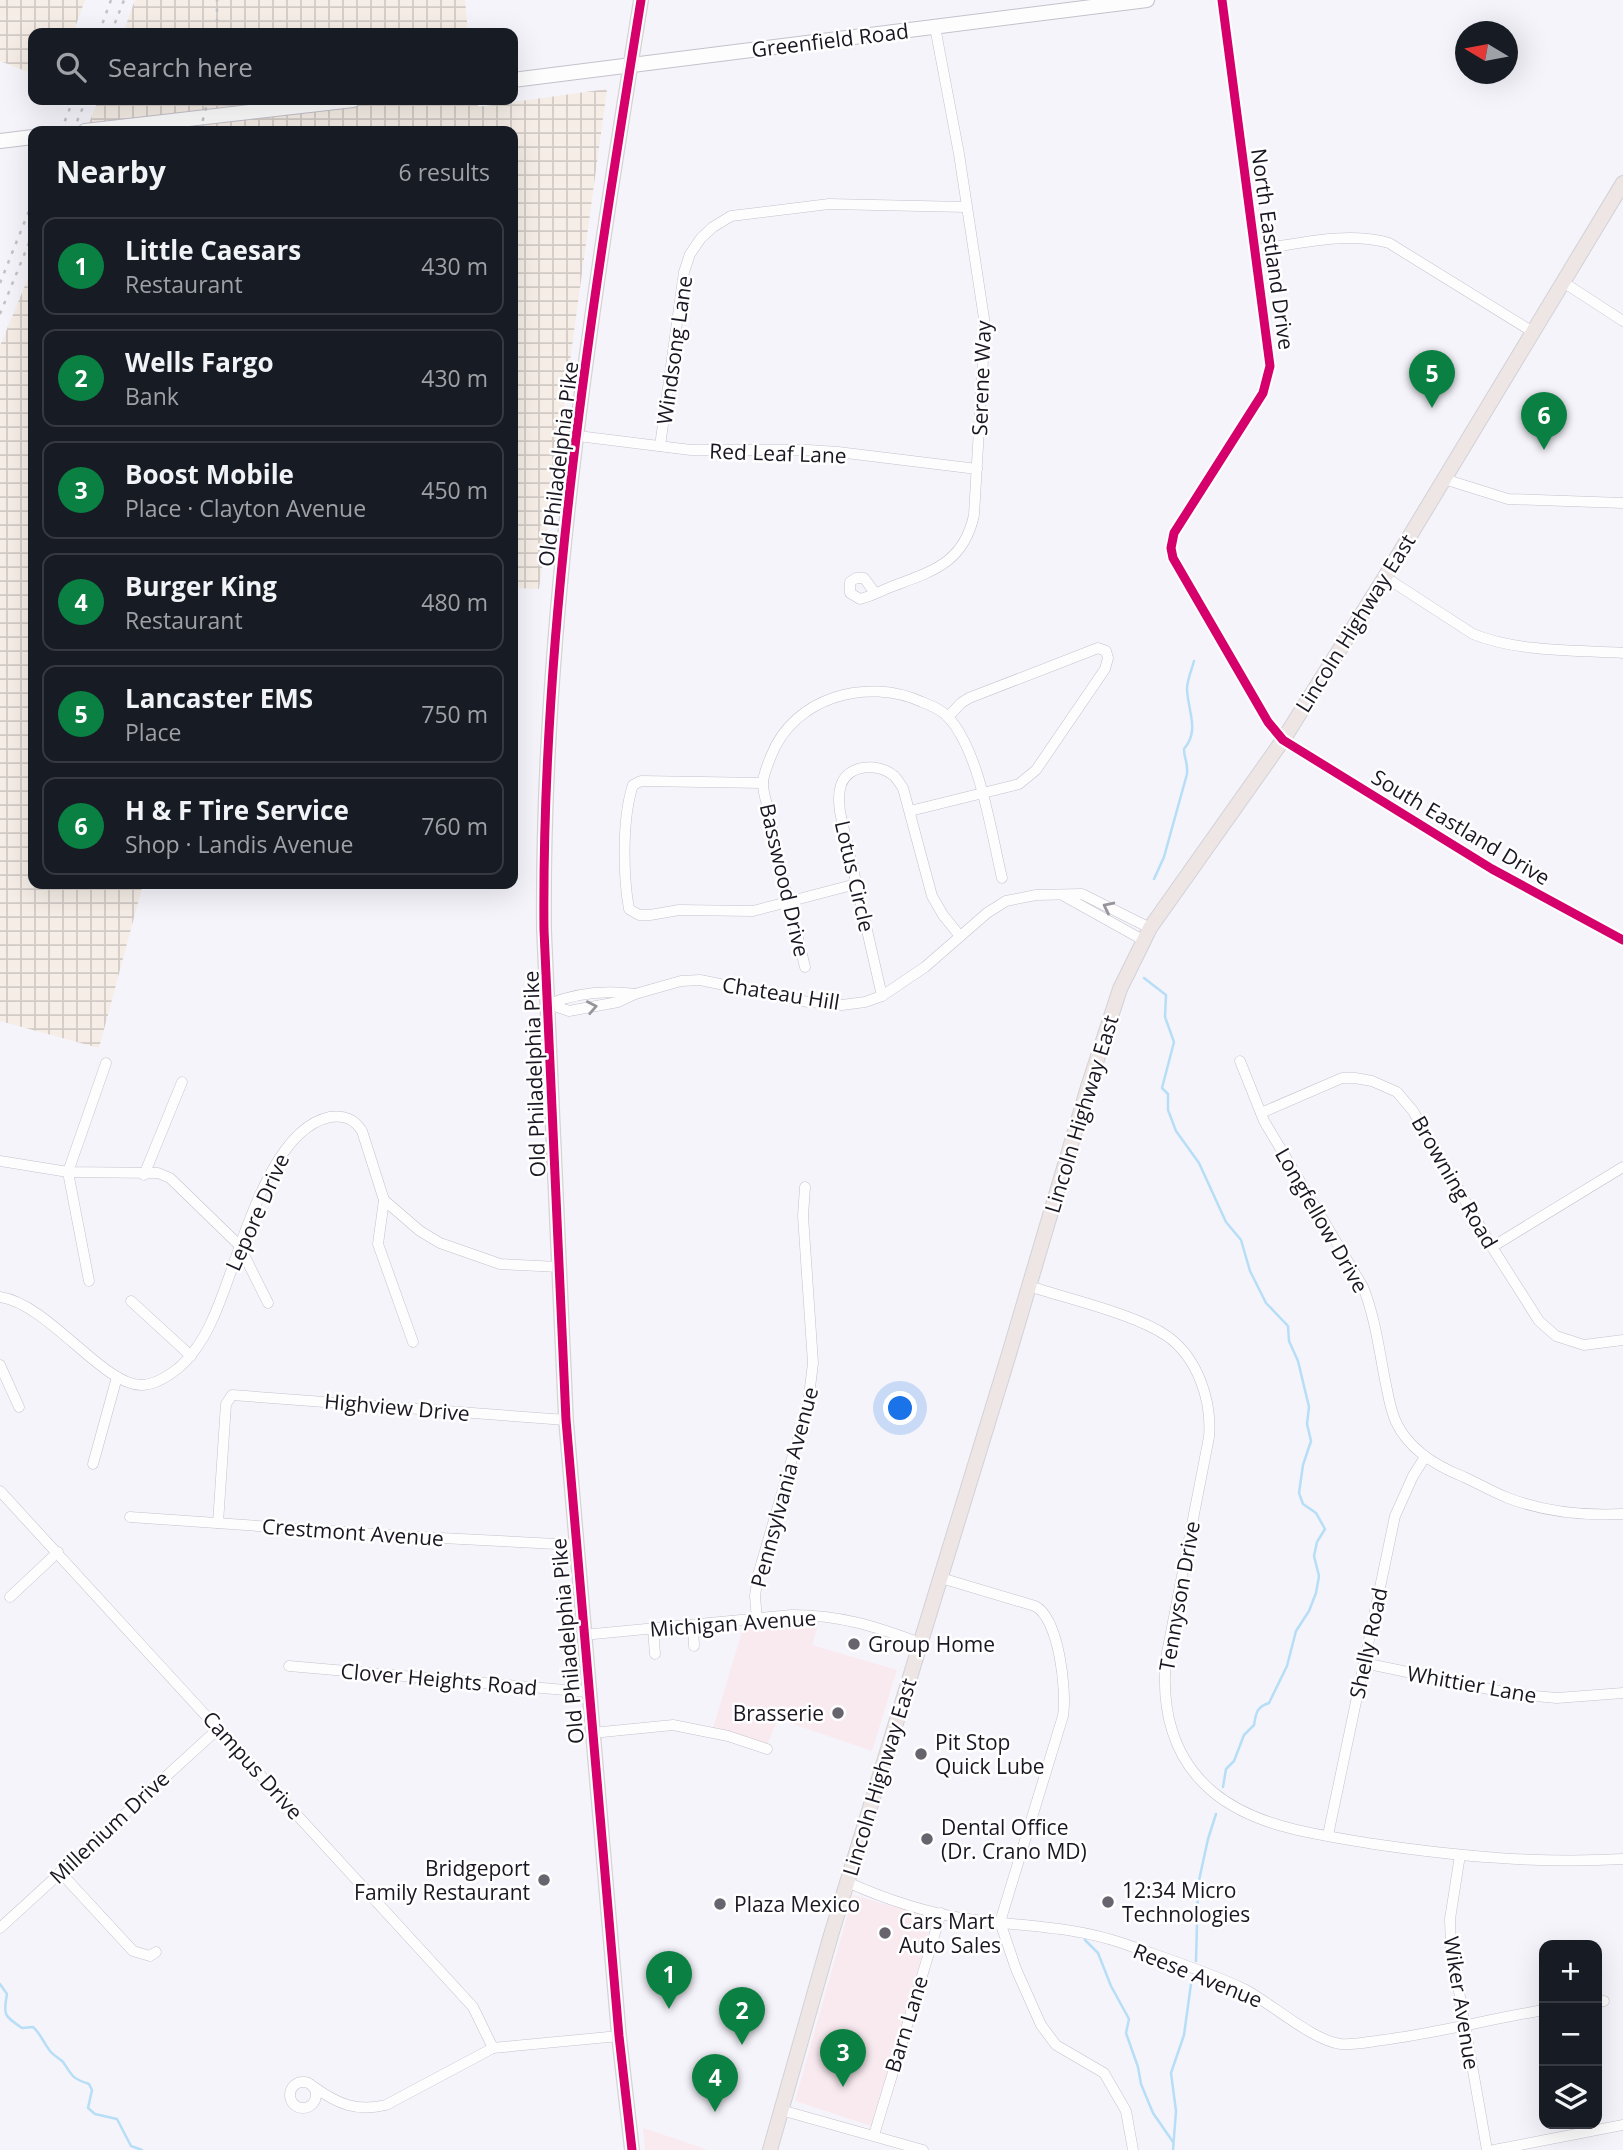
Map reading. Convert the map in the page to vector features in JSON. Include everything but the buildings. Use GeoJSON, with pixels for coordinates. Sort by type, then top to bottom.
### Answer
{"type":"FeatureCollection","features":[{"type":"Feature","properties":{"kind":"main road","name":"Old Philadelphia Pike"},"geometry":{"type":"LineString","coordinates":[[632,2150],[619,2036],[566,1420],[544,930],[545,827],[563,563],[603,240],[640,0]]}},
{"type":"Feature","properties":{"kind":"main road","name":"Greenfield Road"},"geometry":{"type":"LineString","coordinates":[[518,79],[1147,0]]}},
{"type":"Feature","properties":{"kind":"main road"},"geometry":{"type":"LineString","coordinates":[[128,126],[310,105]]}},
{"type":"Feature","properties":{"kind":"main road"},"geometry":{"type":"LineString","coordinates":[[0,141],[28,138]]}},
{"type":"Feature","properties":{"kind":"main road","name":"Lincoln Highway East"},"geometry":{"type":"LineString","coordinates":[[770,2150],[847,1882],[1105,1030],[1120,989],[1147,934],[1283,740],[1385,577],[1623,183]]}},
{"type":"Feature","properties":{"kind":"street","name":"North Eastland Drive"},"geometry":{"type":"LineString","coordinates":[[1222,0],[1269,352],[1268,380],[1263,393],[1174,533],[1171,548],[1173,558],[1237,669],[1268,722],[1283,740]]}},
{"type":"Feature","properties":{"kind":"street","name":"Serene Way"},"geometry":{"type":"LineString","coordinates":[[875,593],[925,574],[949,561],[961,548],[970,531],[974,515],[985,325],[959,154],[935,27]]}},
{"type":"Feature","properties":{"kind":"street","name":"Windsong Lane"},"geometry":{"type":"LineString","coordinates":[[660,446],[684,272],[690,254],[713,227],[731,216],[829,204],[966,207]]}},
{"type":"Feature","properties":{"kind":"street"},"geometry":{"type":"LineString","coordinates":[[1255,250],[1350,237],[1373,238],[1388,243],[1533,332]]}},
{"type":"Feature","properties":{"kind":"street"},"geometry":{"type":"LineString","coordinates":[[1563,282],[1623,321]]}},
{"type":"Feature","properties":{"kind":"street","name":"Red Leaf Lane"},"geometry":{"type":"LineString","coordinates":[[578,436],[714,451],[808,450],[978,469]]}},
{"type":"Feature","properties":{"kind":"street"},"geometry":{"type":"LineString","coordinates":[[1444,479],[1508,499],[1623,503]]}},
{"type":"Feature","properties":{"kind":"street"},"geometry":{"type":"LineString","coordinates":[[1385,577],[1485,639],[1514,645],[1623,653]]}},
{"type":"Feature","properties":{"kind":"street"},"geometry":{"type":"LineString","coordinates":[[909,811],[1019,784],[1036,770],[1105,669],[1107,651],[1098,648],[969,698],[948,717]]}},
{"type":"Feature","properties":{"kind":"street","name":"Basswood Drive"},"geometry":{"type":"LineString","coordinates":[[805,967],[763,783],[774,749],[784,731],[821,701],[867,691],[889,691],[913,697],[937,708],[948,717],[963,736],[976,769],[1002,878]]}},
{"type":"Feature","properties":{"kind":"street","name":"South Eastland Drive"},"geometry":{"type":"LineString","coordinates":[[1283,740],[1492,869],[1623,940]]}},
{"type":"Feature","properties":{"kind":"street","name":"Lotus Circle"},"geometry":{"type":"LineString","coordinates":[[882,996],[840,812],[842,782],[851,772],[865,767],[878,768],[894,776],[903,788],[932,896],[960,936]]}},
{"type":"Feature","properties":{"kind":"street"},"geometry":{"type":"LineString","coordinates":[[763,783],[641,781],[633,785],[626,840],[625,890],[629,909],[639,915],[679,910],[753,911],[856,884]]}},
{"type":"Feature","properties":{"kind":"street","name":"Chateau Hill"},"geometry":{"type":"LineString","coordinates":[[549,1004],[569,1011],[618,1002],[635,994],[681,981],[700,981],[842,1006],[882,996],[925,967],[987,913],[1006,901],[1036,895],[1063,895],[1147,934]]}},
{"type":"Feature","properties":{"kind":"street","name":"Longfellow Drive"},"geometry":{"type":"LineString","coordinates":[[1240,1062],[1261,1113],[1283,1155],[1363,1287],[1373,1315],[1390,1406],[1396,1421],[1414,1447],[1425,1457],[1506,1497],[1539,1508],[1571,1514],[1623,1514]]}},
{"type":"Feature","properties":{"kind":"street"},"geometry":{"type":"LineString","coordinates":[[89,1281],[68,1172],[106,1063]]}},
{"type":"Feature","properties":{"kind":"street","name":"Browning Road"},"geometry":{"type":"LineString","coordinates":[[1261,1113],[1342,1079],[1364,1079],[1397,1092],[1413,1111],[1492,1248],[1539,1321],[1556,1336],[1584,1345],[1623,1340]]}},
{"type":"Feature","properties":{"kind":"street"},"geometry":{"type":"LineString","coordinates":[[144,1175],[182,1082]]}},
{"type":"Feature","properties":{"kind":"street","name":"Lepore Drive"},"geometry":{"type":"LineString","coordinates":[[0,1297],[11,1299],[38,1314],[122,1381],[142,1385],[159,1381],[191,1356],[213,1319],[239,1245],[272,1171],[300,1133],[326,1118],[342,1117],[356,1122],[362,1131],[384,1200]]}},
{"type":"Feature","properties":{"kind":"street"},"geometry":{"type":"LineString","coordinates":[[0,1161],[68,1172],[144,1175],[158,1173],[170,1178],[239,1245],[268,1303]]}},
{"type":"Feature","properties":{"kind":"street"},"geometry":{"type":"LineString","coordinates":[[1492,1248],[1623,1167]]}},
{"type":"Feature","properties":{"kind":"street","name":"Pennsylvania Avenue"},"geometry":{"type":"LineString","coordinates":[[757,1620],[755,1596],[758,1575],[812,1384],[813,1350],[803,1216],[805,1187]]}},
{"type":"Feature","properties":{"kind":"street"},"geometry":{"type":"LineString","coordinates":[[384,1200],[429,1237],[480,1259],[523,1267],[559,1267]]}},
{"type":"Feature","properties":{"kind":"street"},"geometry":{"type":"LineString","coordinates":[[384,1200],[378,1244],[413,1342]]}},
{"type":"Feature","properties":{"kind":"street","name":"Tennyson Drive"},"geometry":{"type":"LineString","coordinates":[[1029,1286],[1141,1323],[1159,1332],[1182,1349],[1197,1374],[1208,1402],[1209,1437],[1166,1658],[1164,1692],[1168,1721],[1176,1743],[1189,1767],[1220,1797],[1267,1821],[1328,1835],[1460,1855],[1546,1860],[1623,1859]]}},
{"type":"Feature","properties":{"kind":"street"},"geometry":{"type":"LineString","coordinates":[[131,1301],[191,1356]]}},
{"type":"Feature","properties":{"kind":"street"},"geometry":{"type":"LineString","coordinates":[[0,1365],[19,1407]]}},
{"type":"Feature","properties":{"kind":"street"},"geometry":{"type":"LineString","coordinates":[[93,1464],[117,1377]]}},
{"type":"Feature","properties":{"kind":"street","name":"Highview Drive"},"geometry":{"type":"LineString","coordinates":[[218,1523],[226,1404],[229,1398],[238,1394],[566,1420]]}},
{"type":"Feature","properties":{"kind":"street","name":"Shelly Road"},"geometry":{"type":"LineString","coordinates":[[1328,1835],[1395,1516],[1425,1457]]}},
{"type":"Feature","properties":{"kind":"street","name":"Campus Drive"},"geometry":{"type":"LineString","coordinates":[[0,1491],[473,2007],[493,2048]]}},
{"type":"Feature","properties":{"kind":"street","name":"Crestmont Avenue"},"geometry":{"type":"LineString","coordinates":[[130,1517],[576,1545]]}},
{"type":"Feature","properties":{"kind":"street"},"geometry":{"type":"LineString","coordinates":[[10,1597],[58,1552]]}},
{"type":"Feature","properties":{"kind":"street"},"geometry":{"type":"LineString","coordinates":[[941,1578],[1021,1601],[1042,1610],[1053,1630],[1065,1691],[1063,1716],[1000,1922],[1016,1969],[1041,2025],[1056,2045],[1104,2073],[1126,2111],[1133,2150]]}},
{"type":"Feature","properties":{"kind":"street","name":"Michigan Avenue"},"geometry":{"type":"LineString","coordinates":[[583,1635],[792,1615],[835,1617],[877,1626],[920,1643]]}},
{"type":"Feature","properties":{"kind":"street"},"geometry":{"type":"LineString","coordinates":[[693,1626],[694,1646]]}},
{"type":"Feature","properties":{"kind":"street"},"geometry":{"type":"LineString","coordinates":[[653,1629],[654,1654]]}},
{"type":"Feature","properties":{"kind":"street","name":"Whittier Lane"},"geometry":{"type":"LineString","coordinates":[[1364,1663],[1513,1694],[1557,1698],[1623,1693]]}},
{"type":"Feature","properties":{"kind":"street","name":"Clover Heights Road"},"geometry":{"type":"LineString","coordinates":[[289,1666],[588,1692]]}},
{"type":"Feature","properties":{"kind":"street"},"geometry":{"type":"LineString","coordinates":[[592,1733],[673,1726],[727,1735],[766,1749]]}},
{"type":"Feature","properties":{"kind":"street","name":"Millenium Drive"},"geometry":{"type":"LineString","coordinates":[[0,1928],[219,1728]]}},
{"type":"Feature","properties":{"kind":"street","name":"Wiker Avenue"},"geometry":{"type":"LineString","coordinates":[[1460,1855],[1452,1897],[1450,1927],[1487,2150]]}},
{"type":"Feature","properties":{"kind":"street"},"geometry":{"type":"LineString","coordinates":[[60,1872],[133,1951],[150,1956],[156,1952]]}},
{"type":"Feature","properties":{"kind":"street","name":"Reese Avenue"},"geometry":{"type":"LineString","coordinates":[[847,1882],[888,1898],[940,1913],[1079,1930],[1126,1945],[1240,1987],[1309,2031],[1335,2043],[1362,2043],[1539,2011]]}},
{"type":"Feature","properties":{"kind":"street","name":"Barn Lane"},"geometry":{"type":"LineString","coordinates":[[874,2135],[940,1913]]}},
{"type":"Feature","properties":{"kind":"street"},"geometry":{"type":"LineString","coordinates":[[314,2087],[335,2100],[370,2109],[386,2105],[493,2048],[619,2036]]}},
{"type":"Feature","properties":{"kind":"street"},"geometry":{"type":"LineString","coordinates":[[781,2110],[923,2150]]}},
{"type":"Feature","properties":{"kind":"street"},"geometry":{"type":"LineString","coordinates":[[1494,2150],[1623,2125]]}},
{"type":"Feature","properties":{"kind":"shaded area"},"geometry":{"type":"Polygon","coordinates":[[[0,0],[85,0],[75,28],[28,28],[28,72],[0,61],[0,0]]]}},
{"type":"Feature","properties":{"kind":"shaded area"},"geometry":{"type":"Polygon","coordinates":[[[135,0],[465,0],[468,28],[125,28],[135,0]]]}},
{"type":"Feature","properties":{"kind":"shaded area"},"geometry":{"type":"Polygon","coordinates":[[[607,89],[539,589],[518,588],[518,126],[88,126],[96,105],[478,107],[518,105],[518,101],[607,89]]]}},
{"type":"Feature","properties":{"kind":"shaded area"},"geometry":{"type":"Polygon","coordinates":[[[28,278],[28,889],[142,889],[99,1048],[0,1021],[0,346],[28,278]]]}},
{"type":"Feature","properties":{"kind":"shaded area"},"geometry":{"type":"Polygon","coordinates":[[[819,1622],[812,1645],[897,1670],[872,1751],[778,1719],[767,1745],[713,1728],[743,1628],[819,1622]]]}},
{"type":"Feature","properties":{"kind":"shaded area"},"geometry":{"type":"Polygon","coordinates":[[[853,1895],[933,1918],[871,2126],[795,2101],[853,1895]]]}},
{"type":"Feature","properties":{"kind":"shaded area"},"geometry":{"type":"Polygon","coordinates":[[[643,2128],[688,2143],[708,2150],[645,2150],[643,2128]]]}},
{"type":"Feature","properties":{"kind":"waterway"},"geometry":{"type":"LineString","coordinates":[[1154,879],[1164,857],[1187,774],[1184,749],[1189,742],[1192,728],[1187,689],[1194,661]]}},
{"type":"Feature","properties":{"kind":"waterway"},"geometry":{"type":"LineString","coordinates":[[1144,978],[1166,995],[1165,1017],[1174,1042],[1162,1088],[1168,1094],[1168,1110],[1176,1131],[1199,1163],[1226,1222],[1241,1240],[1250,1271],[1266,1303],[1288,1326],[1289,1341],[1298,1361],[1309,1407],[1307,1424],[1311,1441],[1303,1465],[1299,1493],[1303,1504],[1316,1513],[1325,1529],[1317,1542],[1314,1556],[1319,1576],[1309,1611],[1296,1631],[1287,1666],[1269,1703],[1258,1711],[1254,1725],[1244,1735],[1234,1761],[1226,1769],[1223,1787]]}},
{"type":"Feature","properties":{"kind":"waterway"},"geometry":{"type":"LineString","coordinates":[[1196,1961],[1198,1885],[1216,1814]]}},
{"type":"Feature","properties":{"kind":"waterway"},"geometry":{"type":"LineString","coordinates":[[1085,1940],[1098,1953],[1111,1986],[1129,2019],[1126,2033],[1141,2084],[1153,2113],[1173,2142]]}},
{"type":"Feature","properties":{"kind":"waterway"},"geometry":{"type":"LineString","coordinates":[[0,1984],[7,1994],[5,2011],[8,2018],[22,2028],[33,2027],[73,2076],[89,2084],[92,2090],[88,2108],[95,2114],[117,2119],[131,2146],[142,2150]]}},
{"type":"Feature","properties":{"kind":"waterway"},"geometry":{"type":"LineString","coordinates":[[1173,2150],[1176,2111],[1171,2073],[1184,2035],[1191,1984]]}},
{"type":"Feature","properties":{"kind":"railway"},"geometry":{"type":"LineString","coordinates":[[101,28],[111,0]]}},
{"type":"Feature","properties":{"kind":"railway"},"geometry":{"type":"LineString","coordinates":[[113,28],[124,0]]}},
{"type":"Feature","properties":{"kind":"railway"},"geometry":{"type":"LineString","coordinates":[[217,0],[217,28]]}},
{"type":"Feature","properties":{"kind":"railway"},"geometry":{"type":"LineString","coordinates":[[63,126],[71,105]]}},
{"type":"Feature","properties":{"kind":"railway"},"geometry":{"type":"LineString","coordinates":[[75,126],[84,105]]}},
{"type":"Feature","properties":{"kind":"railway"},"geometry":{"type":"LineString","coordinates":[[201,126],[207,105]]}},
{"type":"Feature","properties":{"kind":"railway"},"geometry":{"type":"LineString","coordinates":[[0,283],[28,213]]}},
{"type":"Feature","properties":{"kind":"railway"},"geometry":{"type":"LineString","coordinates":[[0,314],[28,245]]}},
{"type":"Feature","properties":{"kind":"cycle path"},"geometry":{"type":"LineString","coordinates":[[632,2150],[619,2036],[566,1420],[544,930],[545,814],[560,580],[588,346],[641,0]]}},
{"type":"Feature","properties":{"kind":"cycle path"},"geometry":{"type":"LineString","coordinates":[[1222,0],[1270,366],[1263,393],[1174,533],[1171,548],[1173,558],[1268,722],[1283,740],[1492,869],[1623,940]]}},
{"type":"Feature","properties":{"kind":"place","name":"Lancaster EMS"},"geometry":{"type":"Point","coordinates":[1432,408]}},
{"type":"Feature","properties":{"kind":"place","name":"H & F Tire Service"},"geometry":{"type":"Point","coordinates":[1544,450]}},
{"type":"Feature","properties":{"kind":"place","name":"Group Home"},"geometry":{"type":"Point","coordinates":[854,1644]}},
{"type":"Feature","properties":{"kind":"place","name":"Brasserie"},"geometry":{"type":"Point","coordinates":[838,1713]}},
{"type":"Feature","properties":{"kind":"place","name":"Pit Stop Quick Lube"},"geometry":{"type":"Point","coordinates":[921,1754]}},
{"type":"Feature","properties":{"kind":"place","name":"Dental Office (Dr. Crano MD)"},"geometry":{"type":"Point","coordinates":[927,1839]}},
{"type":"Feature","properties":{"kind":"place","name":"Bridgeport Family Restaurant"},"geometry":{"type":"Point","coordinates":[544,1880]}},
{"type":"Feature","properties":{"kind":"place","name":"12:34 Micro Technologies"},"geometry":{"type":"Point","coordinates":[1108,1902]}},
{"type":"Feature","properties":{"kind":"place","name":"Plaza Mexico"},"geometry":{"type":"Point","coordinates":[720,1904]}},
{"type":"Feature","properties":{"kind":"place","name":"Cars Mart Auto Sales"},"geometry":{"type":"Point","coordinates":[885,1933]}},
{"type":"Feature","properties":{"kind":"place","name":"Little Caesars"},"geometry":{"type":"Point","coordinates":[669,2009]}},
{"type":"Feature","properties":{"kind":"place","name":"Wells Fargo"},"geometry":{"type":"Point","coordinates":[742,2045]}},
{"type":"Feature","properties":{"kind":"place","name":"Boost Mobile"},"geometry":{"type":"Point","coordinates":[843,2087]}},
{"type":"Feature","properties":{"kind":"place","name":"Burger King"},"geometry":{"type":"Point","coordinates":[715,2112]}}]}
